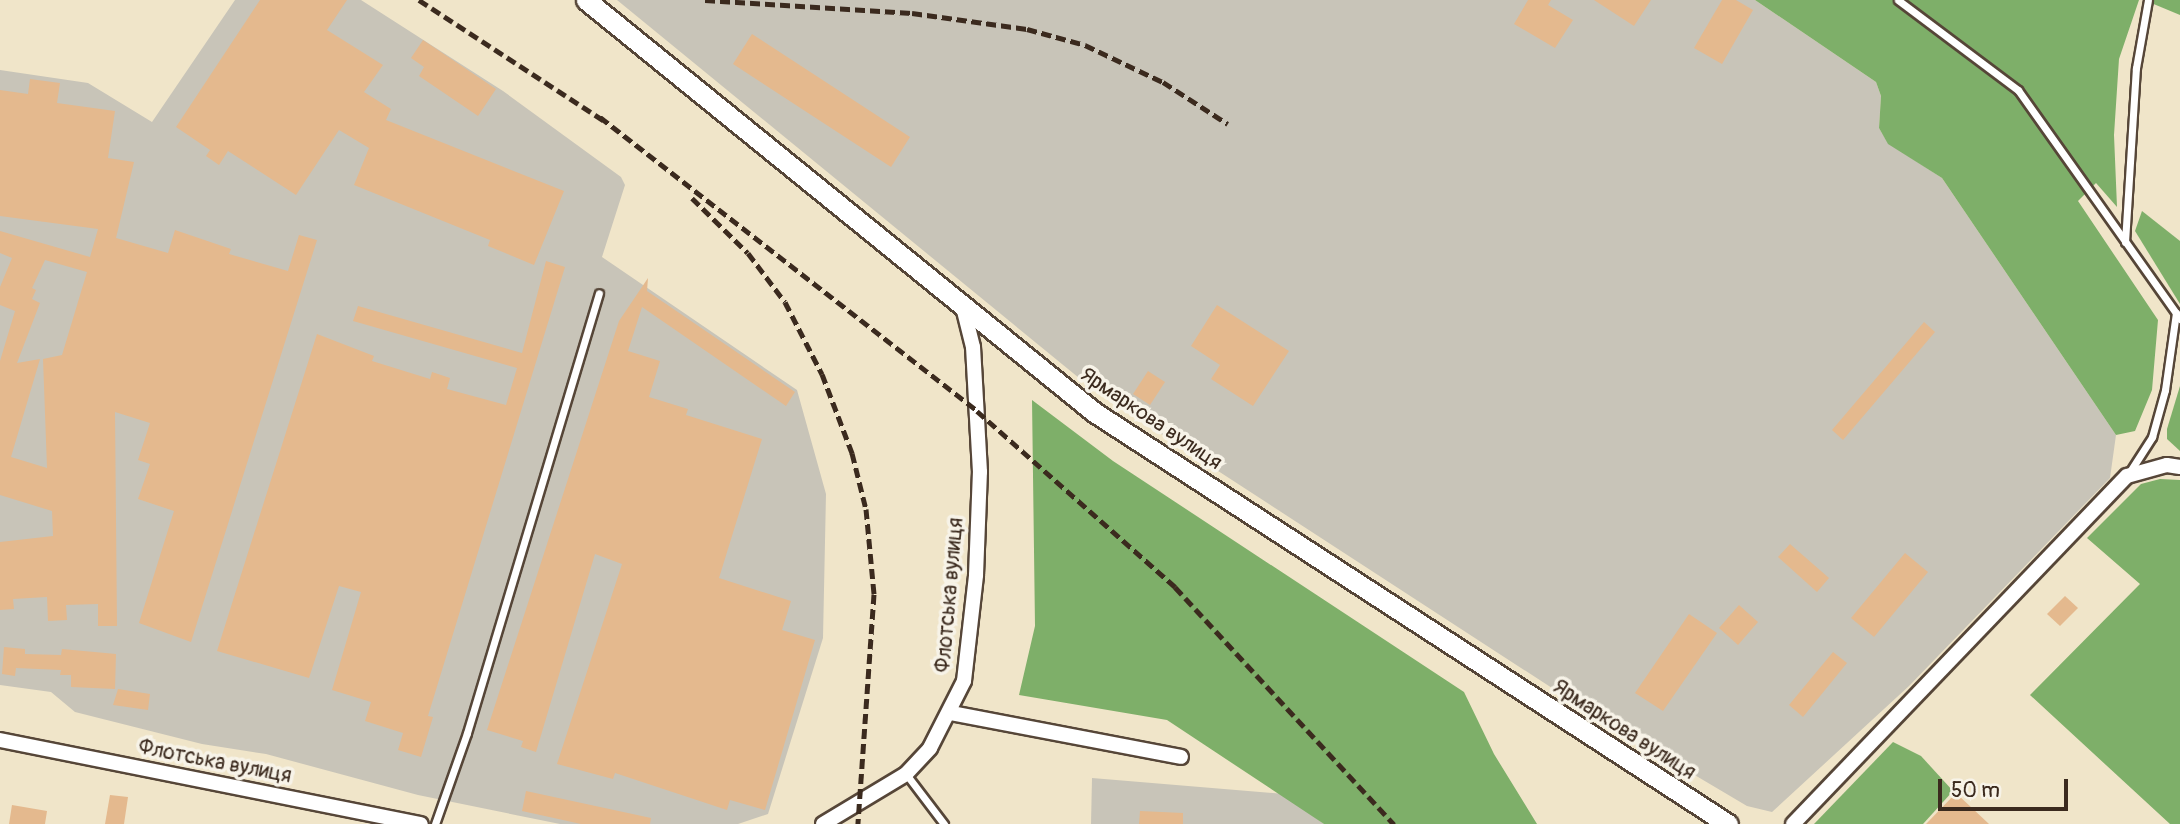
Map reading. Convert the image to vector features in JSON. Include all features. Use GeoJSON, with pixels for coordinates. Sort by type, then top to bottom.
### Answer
{"type":"FeatureCollection","features":[{"type":"Feature","properties":{"kind":"street","name":"Ярмаркова вулиця"},"geometry":{"type":"LineString","coordinates":[[586,0],[1094,412],[1728,824]]}},
{"type":"Feature","properties":{"kind":"street","name":"Флотська вулиця"},"geometry":{"type":"LineString","coordinates":[[823,824],[906,774],[930,748],[951,713],[970,654],[980,472],[973,347],[963,307]]}},
{"type":"Feature","properties":{"kind":"street"},"geometry":{"type":"LineString","coordinates":[[1793,824],[2127,477],[2180,467]]}},
{"type":"Feature","properties":{"kind":"street"},"geometry":{"type":"LineString","coordinates":[[951,713],[1181,757]]}},
{"type":"Feature","properties":{"kind":"street","name":"Флотська вулиця"},"geometry":{"type":"LineString","coordinates":[[0,740],[421,824]]}},
{"type":"Feature","properties":{"kind":"lane"},"geometry":{"type":"LineString","coordinates":[[1898,0],[2018,90],[2178,316],[2165,390],[2152,437],[2127,477]]}},
{"type":"Feature","properties":{"kind":"lane"},"geometry":{"type":"LineString","coordinates":[[2125,243],[2136,68],[2148,0]]}},
{"type":"Feature","properties":{"kind":"lane"},"geometry":{"type":"LineString","coordinates":[[435,824],[467,733],[598,293]]}},
{"type":"Feature","properties":{"kind":"lane"},"geometry":{"type":"LineString","coordinates":[[906,774],[944,824]]}},
{"type":"Feature","properties":{"kind":"shaded area"},"geometry":{"type":"Polygon","coordinates":[[[235,0],[361,0],[503,91],[621,177],[625,185],[602,257],[797,390],[826,494],[823,638],[768,814],[738,824],[560,824],[418,795],[266,754],[202,744],[75,712],[51,692],[0,685],[0,70],[88,83],[152,122],[235,0]]]}},
{"type":"Feature","properties":{"kind":"shaded area"},"geometry":{"type":"Polygon","coordinates":[[[617,0],[1755,0],[1876,82],[1881,96],[1879,128],[1888,143],[1942,178],[2116,435],[2110,478],[1909,686],[1772,812],[1747,806],[1595,716],[1095,391],[617,0]]]}},
{"type":"Feature","properties":{"kind":"shaded area"},"geometry":{"type":"Polygon","coordinates":[[[1092,778],[1284,794],[1324,824],[1091,824],[1092,778]]]}},
{"type":"Feature","properties":{"kind":"green space"},"geometry":{"type":"Polygon","coordinates":[[[1755,0],[2139,0],[2119,59],[2114,135],[2117,207],[2096,183],[2078,201],[2158,320],[2152,390],[2135,431],[2116,435],[1942,178],[1888,144],[1879,128],[1881,96],[1876,82],[1755,0]]]}},
{"type":"Feature","properties":{"kind":"green space"},"geometry":{"type":"Polygon","coordinates":[[[2144,0],[2180,0],[2180,15],[2144,0]]]}},
{"type":"Feature","properties":{"kind":"green space"},"geometry":{"type":"Polygon","coordinates":[[[2142,211],[2180,241],[2180,304],[2135,231],[2142,211]]]}},
{"type":"Feature","properties":{"kind":"green space"},"geometry":{"type":"Polygon","coordinates":[[[2180,386],[2180,451],[2167,439],[2167,429],[2180,386]]]}},
{"type":"Feature","properties":{"kind":"green space"},"geometry":{"type":"Polygon","coordinates":[[[1032,400],[1113,461],[1464,692],[1494,754],[1537,824],[1324,824],[1167,720],[1019,695],[1035,626],[1032,400]]]}},
{"type":"Feature","properties":{"kind":"green space"},"geometry":{"type":"Polygon","coordinates":[[[2160,479],[2180,480],[2180,824],[2170,824],[2030,695],[2140,584],[2087,538],[2141,484],[2160,479]]]}},
{"type":"Feature","properties":{"kind":"green space"},"geometry":{"type":"Polygon","coordinates":[[[1893,742],[1921,756],[1953,791],[1923,824],[1814,824],[1893,742]]]}},
{"type":"Feature","properties":{"kind":"building"},"geometry":{"type":"Polygon","coordinates":[[[260,0],[347,0],[327,30],[383,65],[364,92],[391,109],[386,120],[564,191],[534,265],[488,246],[490,240],[354,185],[369,148],[339,130],[296,195],[228,151],[219,165],[206,156],[210,150],[176,127],[260,0]]]}},
{"type":"Feature","properties":{"kind":"building"},"geometry":{"type":"Polygon","coordinates":[[[1528,0],[1551,0],[1548,5],[1573,20],[1555,48],[1514,24],[1528,0]]]}},
{"type":"Feature","properties":{"kind":"building"},"geometry":{"type":"Polygon","coordinates":[[[1594,0],[1651,0],[1634,26],[1594,0]]]}},
{"type":"Feature","properties":{"kind":"building"},"geometry":{"type":"Polygon","coordinates":[[[1722,0],[1736,0],[1753,10],[1722,64],[1694,48],[1722,0]]]}},
{"type":"Feature","properties":{"kind":"building"},"geometry":{"type":"Polygon","coordinates":[[[752,34],[910,137],[891,167],[733,64],[752,34]]]}},
{"type":"Feature","properties":{"kind":"building"},"geometry":{"type":"Polygon","coordinates":[[[423,40],[496,89],[478,116],[419,76],[424,67],[411,58],[423,40]]]}},
{"type":"Feature","properties":{"kind":"building"},"geometry":{"type":"Polygon","coordinates":[[[30,79],[60,83],[57,103],[115,111],[108,158],[134,162],[116,238],[168,253],[175,230],[231,249],[229,254],[288,271],[299,235],[317,240],[191,642],[139,623],[174,511],[138,499],[150,464],[138,460],[150,423],[115,412],[117,626],[98,626],[98,604],[66,605],[67,620],[48,621],[47,597],[13,599],[14,609],[0,610],[0,542],[53,536],[52,511],[0,495],[0,361],[15,311],[0,305],[0,287],[12,258],[0,253],[0,231],[90,257],[98,229],[0,216],[0,90],[28,94],[30,79]],[[45,260],[32,288],[36,290],[32,299],[40,303],[17,363],[40,359],[11,457],[47,468],[43,359],[62,355],[87,272],[45,260]]]}},
{"type":"Feature","properties":{"kind":"building"},"geometry":{"type":"Polygon","coordinates":[[[546,261],[565,267],[428,716],[433,717],[421,757],[398,750],[403,733],[365,721],[371,702],[332,690],[361,592],[339,586],[309,678],[217,651],[317,334],[374,356],[372,361],[430,379],[432,372],[450,378],[447,389],[506,405],[517,368],[353,321],[358,306],[522,353],[546,261]]]}},
{"type":"Feature","properties":{"kind":"building"},"geometry":{"type":"Polygon","coordinates":[[[648,278],[647,291],[795,392],[786,406],[642,307],[628,351],[660,361],[649,397],[688,409],[686,415],[762,439],[719,578],[791,601],[782,630],[815,640],[765,810],[730,800],[727,810],[615,773],[613,779],[557,764],[622,564],[595,554],[536,752],[521,747],[523,741],[487,730],[619,321],[648,278]]]}},
{"type":"Feature","properties":{"kind":"building"},"geometry":{"type":"Polygon","coordinates":[[[1217,305],[1289,351],[1253,406],[1211,379],[1220,365],[1191,346],[1217,305]]]}},
{"type":"Feature","properties":{"kind":"building"},"geometry":{"type":"Polygon","coordinates":[[[1924,322],[1935,332],[1843,440],[1832,430],[1924,322]]]}},
{"type":"Feature","properties":{"kind":"building"},"geometry":{"type":"Polygon","coordinates":[[[1148,371],[1165,382],[1150,405],[1133,394],[1148,371]]]}},
{"type":"Feature","properties":{"kind":"building"},"geometry":{"type":"Polygon","coordinates":[[[1790,544],[1829,578],[1817,592],[1778,557],[1790,544]]]}},
{"type":"Feature","properties":{"kind":"building"},"geometry":{"type":"Polygon","coordinates":[[[1905,553],[1928,572],[1874,637],[1851,618],[1905,553]]]}},
{"type":"Feature","properties":{"kind":"building"},"geometry":{"type":"Polygon","coordinates":[[[2065,596],[2078,608],[2060,626],[2047,614],[2065,596]]]}},
{"type":"Feature","properties":{"kind":"building"},"geometry":{"type":"Polygon","coordinates":[[[1739,605],[1758,622],[1738,645],[1719,628],[1739,605]]]}},
{"type":"Feature","properties":{"kind":"building"},"geometry":{"type":"Polygon","coordinates":[[[1689,614],[1717,633],[1663,711],[1635,693],[1689,614]]]}},
{"type":"Feature","properties":{"kind":"building"},"geometry":{"type":"Polygon","coordinates":[[[4,647],[25,649],[25,654],[61,655],[62,649],[116,654],[115,689],[71,687],[71,675],[60,675],[61,670],[16,668],[15,676],[2,674],[4,647]]]}},
{"type":"Feature","properties":{"kind":"building"},"geometry":{"type":"Polygon","coordinates":[[[1833,652],[1847,663],[1803,717],[1789,705],[1833,652]]]}},
{"type":"Feature","properties":{"kind":"building"},"geometry":{"type":"Polygon","coordinates":[[[118,689],[150,694],[148,710],[113,705],[118,689]]]}},
{"type":"Feature","properties":{"kind":"building"},"geometry":{"type":"Polygon","coordinates":[[[526,791],[651,818],[650,824],[581,824],[522,811],[526,791]]]}},
{"type":"Feature","properties":{"kind":"building"},"geometry":{"type":"Polygon","coordinates":[[[1956,793],[1989,824],[1926,824],[1956,793]]]}},
{"type":"Feature","properties":{"kind":"building"},"geometry":{"type":"Polygon","coordinates":[[[110,795],[128,797],[124,824],[105,824],[110,795]]]}},
{"type":"Feature","properties":{"kind":"building"},"geometry":{"type":"Polygon","coordinates":[[[12,805],[47,811],[45,824],[9,824],[12,805]]]}},
{"type":"Feature","properties":{"kind":"building"},"geometry":{"type":"Polygon","coordinates":[[[1140,811],[1183,813],[1183,824],[1139,824],[1140,811]]]}},
{"type":"Feature","properties":{"kind":"railway"},"geometry":{"type":"LineString","coordinates":[[419,0],[606,122]]}},
{"type":"Feature","properties":{"kind":"railway"},"geometry":{"type":"LineString","coordinates":[[705,0],[912,13],[1027,29],[1085,45],[1163,82],[1228,124]]}},
{"type":"Feature","properties":{"kind":"railway"},"geometry":{"type":"LineString","coordinates":[[600,117],[977,411],[1175,587],[1394,824]]}},
{"type":"Feature","properties":{"kind":"railway"},"geometry":{"type":"LineString","coordinates":[[692,198],[748,253],[785,302],[822,374],[852,453],[866,509],[874,594],[858,824]]}}]}
